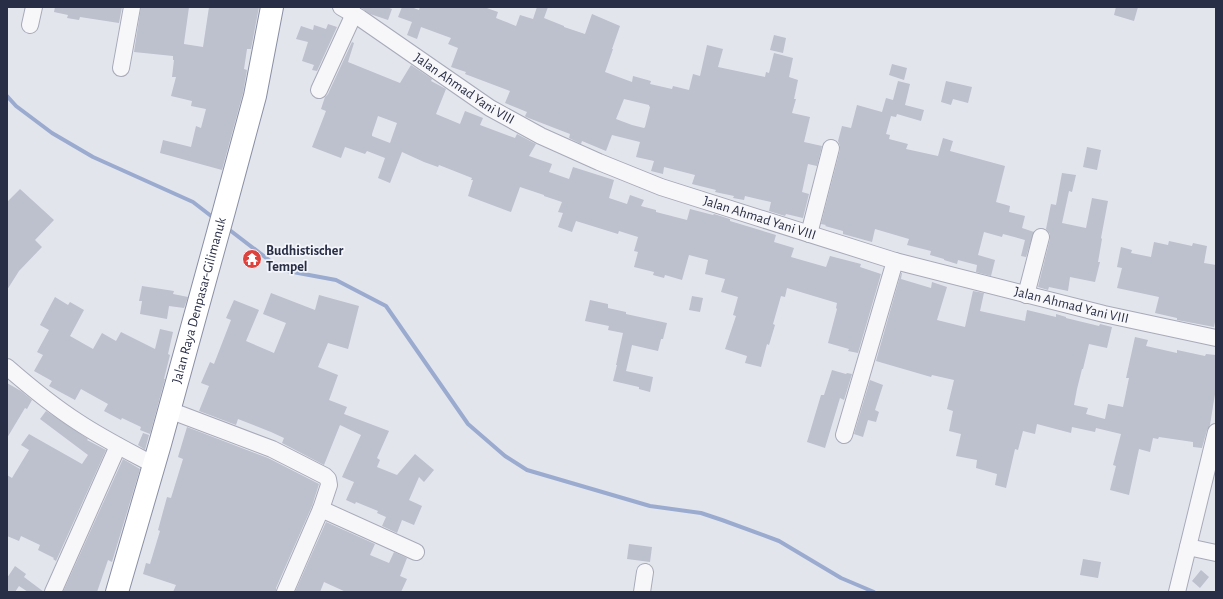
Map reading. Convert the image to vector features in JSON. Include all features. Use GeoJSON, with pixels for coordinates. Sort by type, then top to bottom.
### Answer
{"type":"FeatureCollection","features":[{"type":"Feature","properties":{"kind":"highway","name":"Jalan Raya Denpasar-Gilimanuk"},"geometry":{"type":"LineString","coordinates":[[118,592],[255,96],[272,7]]}},
{"type":"Feature","properties":{"kind":"street"},"geometry":{"type":"LineString","coordinates":[[30,25],[34,7]]}},
{"type":"Feature","properties":{"kind":"street"},"geometry":{"type":"LineString","coordinates":[[121,68],[132,7]]}},
{"type":"Feature","properties":{"kind":"street"},"geometry":{"type":"LineString","coordinates":[[319,90],[347,11]]}},
{"type":"Feature","properties":{"kind":"street","name":"Jalan Ahmad Yani VIII"},"geometry":{"type":"LineString","coordinates":[[347,11],[490,108],[541,136],[599,162],[661,186],[895,261],[1104,314],[1216,338]]}},
{"type":"Feature","properties":{"kind":"street"},"geometry":{"type":"LineString","coordinates":[[809,234],[831,148]]}},
{"type":"Feature","properties":{"kind":"street"},"geometry":{"type":"LineString","coordinates":[[1026,295],[1041,237]]}},
{"type":"Feature","properties":{"kind":"street"},"geometry":{"type":"LineString","coordinates":[[844,436],[895,261]]}},
{"type":"Feature","properties":{"kind":"street"},"geometry":{"type":"LineString","coordinates":[[7,367],[52,404],[118,446],[154,465]]}},
{"type":"Feature","properties":{"kind":"street"},"geometry":{"type":"LineString","coordinates":[[169,410],[272,449],[325,476],[328,479],[329,485],[321,510],[285,592]]}},
{"type":"Feature","properties":{"kind":"street"},"geometry":{"type":"LineString","coordinates":[[1177,592],[1216,432]]}},
{"type":"Feature","properties":{"kind":"street"},"geometry":{"type":"LineString","coordinates":[[53,592],[118,446]]}},
{"type":"Feature","properties":{"kind":"street"},"geometry":{"type":"LineString","coordinates":[[321,510],[416,552]]}},
{"type":"Feature","properties":{"kind":"street"},"geometry":{"type":"LineString","coordinates":[[1188,547],[1216,553]]}},
{"type":"Feature","properties":{"kind":"street"},"geometry":{"type":"LineString","coordinates":[[642,592],[645,572]]}},
{"type":"Feature","properties":{"kind":"building"},"geometry":{"type":"Polygon","coordinates":[[[55,7],[122,7],[119,23],[80,17],[79,20],[67,18],[68,15],[54,12],[55,7]]]}},
{"type":"Feature","properties":{"kind":"building"},"geometry":{"type":"Polygon","coordinates":[[[141,7],[189,7],[184,44],[203,47],[209,7],[259,7],[251,49],[247,49],[244,69],[247,70],[243,93],[222,170],[160,153],[163,140],[191,147],[196,126],[201,128],[206,109],[191,106],[192,101],[171,96],[176,77],[172,77],[173,56],[134,52],[141,7]]]}},
{"type":"Feature","properties":{"kind":"building"},"geometry":{"type":"Polygon","coordinates":[[[360,7],[387,7],[392,9],[388,20],[370,14],[360,7]]]}},
{"type":"Feature","properties":{"kind":"building"},"geometry":{"type":"Polygon","coordinates":[[[402,7],[411,7],[419,10],[420,7],[484,7],[498,12],[496,18],[516,26],[520,15],[533,19],[537,7],[548,7],[544,18],[585,34],[592,14],[620,26],[605,72],[632,82],[633,76],[651,81],[650,84],[672,89],[673,86],[689,90],[693,74],[700,76],[707,45],[723,49],[718,67],[765,77],[766,72],[769,73],[774,53],[793,58],[789,77],[798,80],[794,99],[796,99],[792,113],[810,117],[804,142],[822,146],[817,166],[808,164],[802,192],[809,194],[803,218],[786,214],[785,216],[769,211],[771,202],[745,196],[744,200],[733,198],[734,196],[715,192],[716,190],[692,184],[695,175],[664,167],[663,174],[651,171],[654,161],[636,157],[640,142],[612,135],[606,151],[582,141],[581,144],[569,138],[570,134],[526,117],[527,112],[505,103],[510,91],[465,74],[466,72],[451,67],[458,48],[448,44],[451,38],[421,27],[417,39],[407,35],[412,22],[398,17],[402,7]],[[624,99],[616,119],[644,128],[650,107],[649,105],[624,99]]]}},
{"type":"Feature","properties":{"kind":"building"},"geometry":{"type":"Polygon","coordinates":[[[1116,7],[1138,7],[1134,21],[1114,15],[1116,7]]]}},
{"type":"Feature","properties":{"kind":"building"},"geometry":{"type":"Polygon","coordinates":[[[328,24],[337,27],[317,71],[312,70],[314,65],[302,61],[308,42],[296,39],[301,26],[313,30],[314,25],[326,29],[328,24]]]}},
{"type":"Feature","properties":{"kind":"building"},"geometry":{"type":"Polygon","coordinates":[[[774,35],[786,38],[783,53],[770,50],[774,35]]]}},
{"type":"Feature","properties":{"kind":"building"},"geometry":{"type":"Polygon","coordinates":[[[352,42],[354,43],[348,62],[400,83],[411,65],[432,79],[431,81],[446,89],[436,114],[460,124],[465,111],[483,118],[480,125],[515,138],[517,134],[536,144],[529,156],[552,164],[549,172],[569,179],[573,167],[614,180],[609,198],[627,204],[630,195],[644,200],[641,206],[656,210],[656,212],[687,220],[690,209],[714,214],[730,219],[730,221],[776,235],[774,242],[794,248],[791,257],[826,267],[830,256],[861,264],[860,267],[881,274],[858,353],[848,351],[849,349],[828,343],[837,309],[837,303],[787,288],[785,297],[781,296],[773,324],[775,325],[769,345],[767,344],[761,367],[745,363],[747,356],[725,349],[736,316],[733,315],[738,297],[721,292],[725,279],[705,274],[708,260],[689,255],[682,280],[665,275],[664,278],[653,275],[654,272],[634,267],[638,252],[634,251],[638,237],[619,231],[618,234],[576,221],[572,232],[558,227],[563,213],[558,212],[562,202],[520,187],[511,212],[468,196],[473,180],[471,180],[472,178],[439,165],[438,167],[424,162],[402,152],[390,183],[378,178],[385,158],[367,151],[365,154],[345,147],[341,158],[312,147],[326,111],[321,109],[325,97],[328,94],[352,42]],[[378,116],[372,136],[390,143],[397,123],[378,116]]]}},
{"type":"Feature","properties":{"kind":"building"},"geometry":{"type":"Polygon","coordinates":[[[892,64],[907,68],[904,80],[889,75],[892,64]]]}},
{"type":"Feature","properties":{"kind":"building"},"geometry":{"type":"Polygon","coordinates":[[[898,81],[910,84],[905,105],[924,110],[921,121],[897,114],[896,117],[891,116],[886,134],[890,135],[889,139],[908,144],[906,149],[938,156],[943,138],[953,141],[950,151],[1005,166],[996,202],[1010,206],[1009,212],[1025,216],[1022,228],[1034,232],[1026,257],[1021,256],[1025,240],[1003,234],[1002,237],[984,232],[978,255],[995,260],[991,276],[976,272],[977,265],[958,260],[957,264],[930,255],[931,251],[907,245],[909,239],[875,229],[872,242],[843,234],[843,231],[821,224],[840,150],[838,141],[842,126],[851,128],[857,105],[882,112],[886,98],[893,100],[898,81]]]}},
{"type":"Feature","properties":{"kind":"building"},"geometry":{"type":"Polygon","coordinates":[[[946,81],[972,87],[968,103],[953,99],[951,105],[941,102],[946,81]]]}},
{"type":"Feature","properties":{"kind":"building"},"geometry":{"type":"Polygon","coordinates":[[[1087,147],[1101,150],[1097,170],[1083,167],[1087,147]]]}},
{"type":"Feature","properties":{"kind":"building"},"geometry":{"type":"Polygon","coordinates":[[[1062,173],[1076,175],[1072,192],[1069,191],[1062,223],[1086,228],[1092,198],[1108,201],[1101,238],[1098,262],[1100,262],[1095,282],[1070,277],[1068,291],[1049,287],[1048,290],[1038,287],[1050,239],[1050,234],[1046,229],[1051,204],[1056,205],[1062,173]]]}},
{"type":"Feature","properties":{"kind":"building"},"geometry":{"type":"Polygon","coordinates":[[[20,189],[54,220],[35,240],[42,247],[19,271],[7,290],[7,202],[20,189]]]}},
{"type":"Feature","properties":{"kind":"building"},"geometry":{"type":"Polygon","coordinates":[[[1169,241],[1192,246],[1193,243],[1207,246],[1204,263],[1216,265],[1216,317],[1214,327],[1177,320],[1177,318],[1155,313],[1159,297],[1117,288],[1122,268],[1117,267],[1121,247],[1132,250],[1131,253],[1151,257],[1154,242],[1168,245],[1169,241]]]}},
{"type":"Feature","properties":{"kind":"building"},"geometry":{"type":"Polygon","coordinates":[[[901,273],[901,279],[931,288],[932,282],[947,287],[937,320],[965,327],[973,291],[984,293],[980,311],[1025,321],[1027,310],[1056,317],[1056,314],[1099,326],[1100,324],[1112,327],[1107,348],[1089,344],[1074,405],[1088,408],[1086,414],[1105,419],[1108,404],[1123,407],[1129,378],[1126,378],[1135,337],[1148,340],[1146,346],[1177,353],[1177,350],[1205,356],[1206,354],[1216,355],[1216,394],[1210,425],[1202,448],[1193,447],[1193,442],[1159,437],[1158,439],[1153,438],[1150,452],[1139,449],[1129,495],[1110,490],[1116,466],[1113,465],[1121,434],[1096,428],[1095,432],[1072,427],[1071,433],[1037,424],[1035,434],[1023,431],[1018,450],[1015,449],[1006,488],[995,485],[997,474],[976,468],[977,460],[956,456],[961,434],[949,431],[953,411],[947,409],[954,380],[932,375],[931,377],[876,361],[901,273]]]}},
{"type":"Feature","properties":{"kind":"building"},"geometry":{"type":"Polygon","coordinates":[[[142,286],[174,291],[173,294],[188,297],[184,308],[169,306],[167,319],[140,314],[142,301],[139,301],[142,286]]]}},
{"type":"Feature","properties":{"kind":"building"},"geometry":{"type":"Polygon","coordinates":[[[271,293],[315,310],[319,295],[359,306],[348,349],[328,343],[318,367],[338,375],[329,400],[347,407],[344,414],[389,431],[377,458],[380,460],[377,467],[397,475],[415,454],[434,470],[424,482],[419,477],[409,500],[422,506],[414,525],[402,520],[397,533],[382,526],[386,517],[377,513],[378,511],[356,502],[355,504],[346,500],[354,482],[342,477],[361,435],[340,425],[324,465],[282,443],[284,438],[271,432],[238,419],[236,425],[199,411],[209,386],[201,383],[210,362],[214,364],[231,320],[226,318],[234,300],[259,310],[246,341],[274,353],[286,323],[263,314],[271,293]]]}},
{"type":"Feature","properties":{"kind":"building"},"geometry":{"type":"Polygon","coordinates":[[[692,296],[703,298],[700,312],[689,310],[692,296]]]}},
{"type":"Feature","properties":{"kind":"building"},"geometry":{"type":"Polygon","coordinates":[[[55,297],[68,305],[70,302],[84,310],[70,336],[93,349],[102,333],[116,341],[121,332],[155,349],[160,329],[173,332],[168,354],[170,355],[165,379],[150,434],[140,430],[141,427],[122,418],[121,420],[104,411],[108,404],[81,389],[75,400],[49,386],[52,381],[34,371],[43,355],[37,352],[49,330],[40,325],[55,297]]]}},
{"type":"Feature","properties":{"kind":"building"},"geometry":{"type":"Polygon","coordinates":[[[590,300],[608,304],[608,308],[626,312],[626,314],[667,323],[658,351],[632,345],[626,371],[653,377],[650,392],[639,389],[639,387],[613,381],[623,333],[608,330],[609,326],[585,321],[590,300]]]}},
{"type":"Feature","properties":{"kind":"building"},"geometry":{"type":"Polygon","coordinates":[[[832,370],[852,374],[844,400],[840,398],[825,448],[807,442],[821,395],[824,395],[832,370]]]}},
{"type":"Feature","properties":{"kind":"building"},"geometry":{"type":"Polygon","coordinates":[[[870,380],[883,385],[875,410],[879,412],[876,422],[868,420],[863,437],[854,434],[870,380]]]}},
{"type":"Feature","properties":{"kind":"building"},"geometry":{"type":"Polygon","coordinates":[[[7,383],[21,391],[32,400],[27,409],[25,408],[7,438],[7,383]]]}},
{"type":"Feature","properties":{"kind":"building"},"geometry":{"type":"Polygon","coordinates":[[[46,411],[88,439],[87,440],[106,450],[56,561],[53,559],[54,558],[38,550],[40,545],[21,536],[19,541],[7,536],[7,475],[12,478],[29,450],[21,445],[29,434],[82,464],[88,455],[40,419],[46,411]]]}},
{"type":"Feature","properties":{"kind":"building"},"geometry":{"type":"Polygon","coordinates":[[[187,427],[268,458],[319,484],[312,506],[276,588],[276,592],[173,592],[176,585],[143,574],[146,563],[150,564],[160,531],[158,530],[167,497],[171,498],[183,459],[178,457],[187,427]]]}},
{"type":"Feature","properties":{"kind":"building"},"geometry":{"type":"Polygon","coordinates":[[[143,433],[149,435],[145,450],[138,445],[143,433]]]}},
{"type":"Feature","properties":{"kind":"building"},"geometry":{"type":"Polygon","coordinates":[[[123,459],[140,469],[112,562],[108,560],[97,592],[63,592],[123,459]]]}},
{"type":"Feature","properties":{"kind":"building"},"geometry":{"type":"Polygon","coordinates":[[[326,522],[375,544],[370,555],[389,563],[394,552],[407,558],[400,576],[407,579],[401,592],[346,592],[324,582],[320,592],[295,592],[326,522]]]}},
{"type":"Feature","properties":{"kind":"building"},"geometry":{"type":"Polygon","coordinates":[[[629,544],[652,547],[650,562],[627,559],[629,544]]]}},
{"type":"Feature","properties":{"kind":"building"},"geometry":{"type":"Polygon","coordinates":[[[1083,559],[1101,562],[1098,578],[1080,575],[1083,559]]]}},
{"type":"Feature","properties":{"kind":"building"},"geometry":{"type":"Polygon","coordinates":[[[15,566],[26,574],[24,577],[44,592],[28,592],[19,586],[15,592],[7,592],[7,578],[15,566]]]}},
{"type":"Feature","properties":{"kind":"building"},"geometry":{"type":"Polygon","coordinates":[[[1201,570],[1209,577],[1200,588],[1192,581],[1201,570]]]}},
{"type":"Feature","properties":{"kind":"waterway"},"geometry":{"type":"LineString","coordinates":[[7,96],[16,106],[52,133],[93,157],[193,202],[215,219]]}},
{"type":"Feature","properties":{"kind":"waterway"},"geometry":{"type":"LineString","coordinates":[[227,228],[282,270],[336,280],[386,306],[468,424],[505,456],[527,470],[650,506],[701,513],[722,520],[779,541],[841,578],[874,592]]}},
{"type":"Feature","properties":{"kind":"place","name":"Budhistischer Tempel"},"geometry":{"type":"Point","coordinates":[252,259]}}]}
